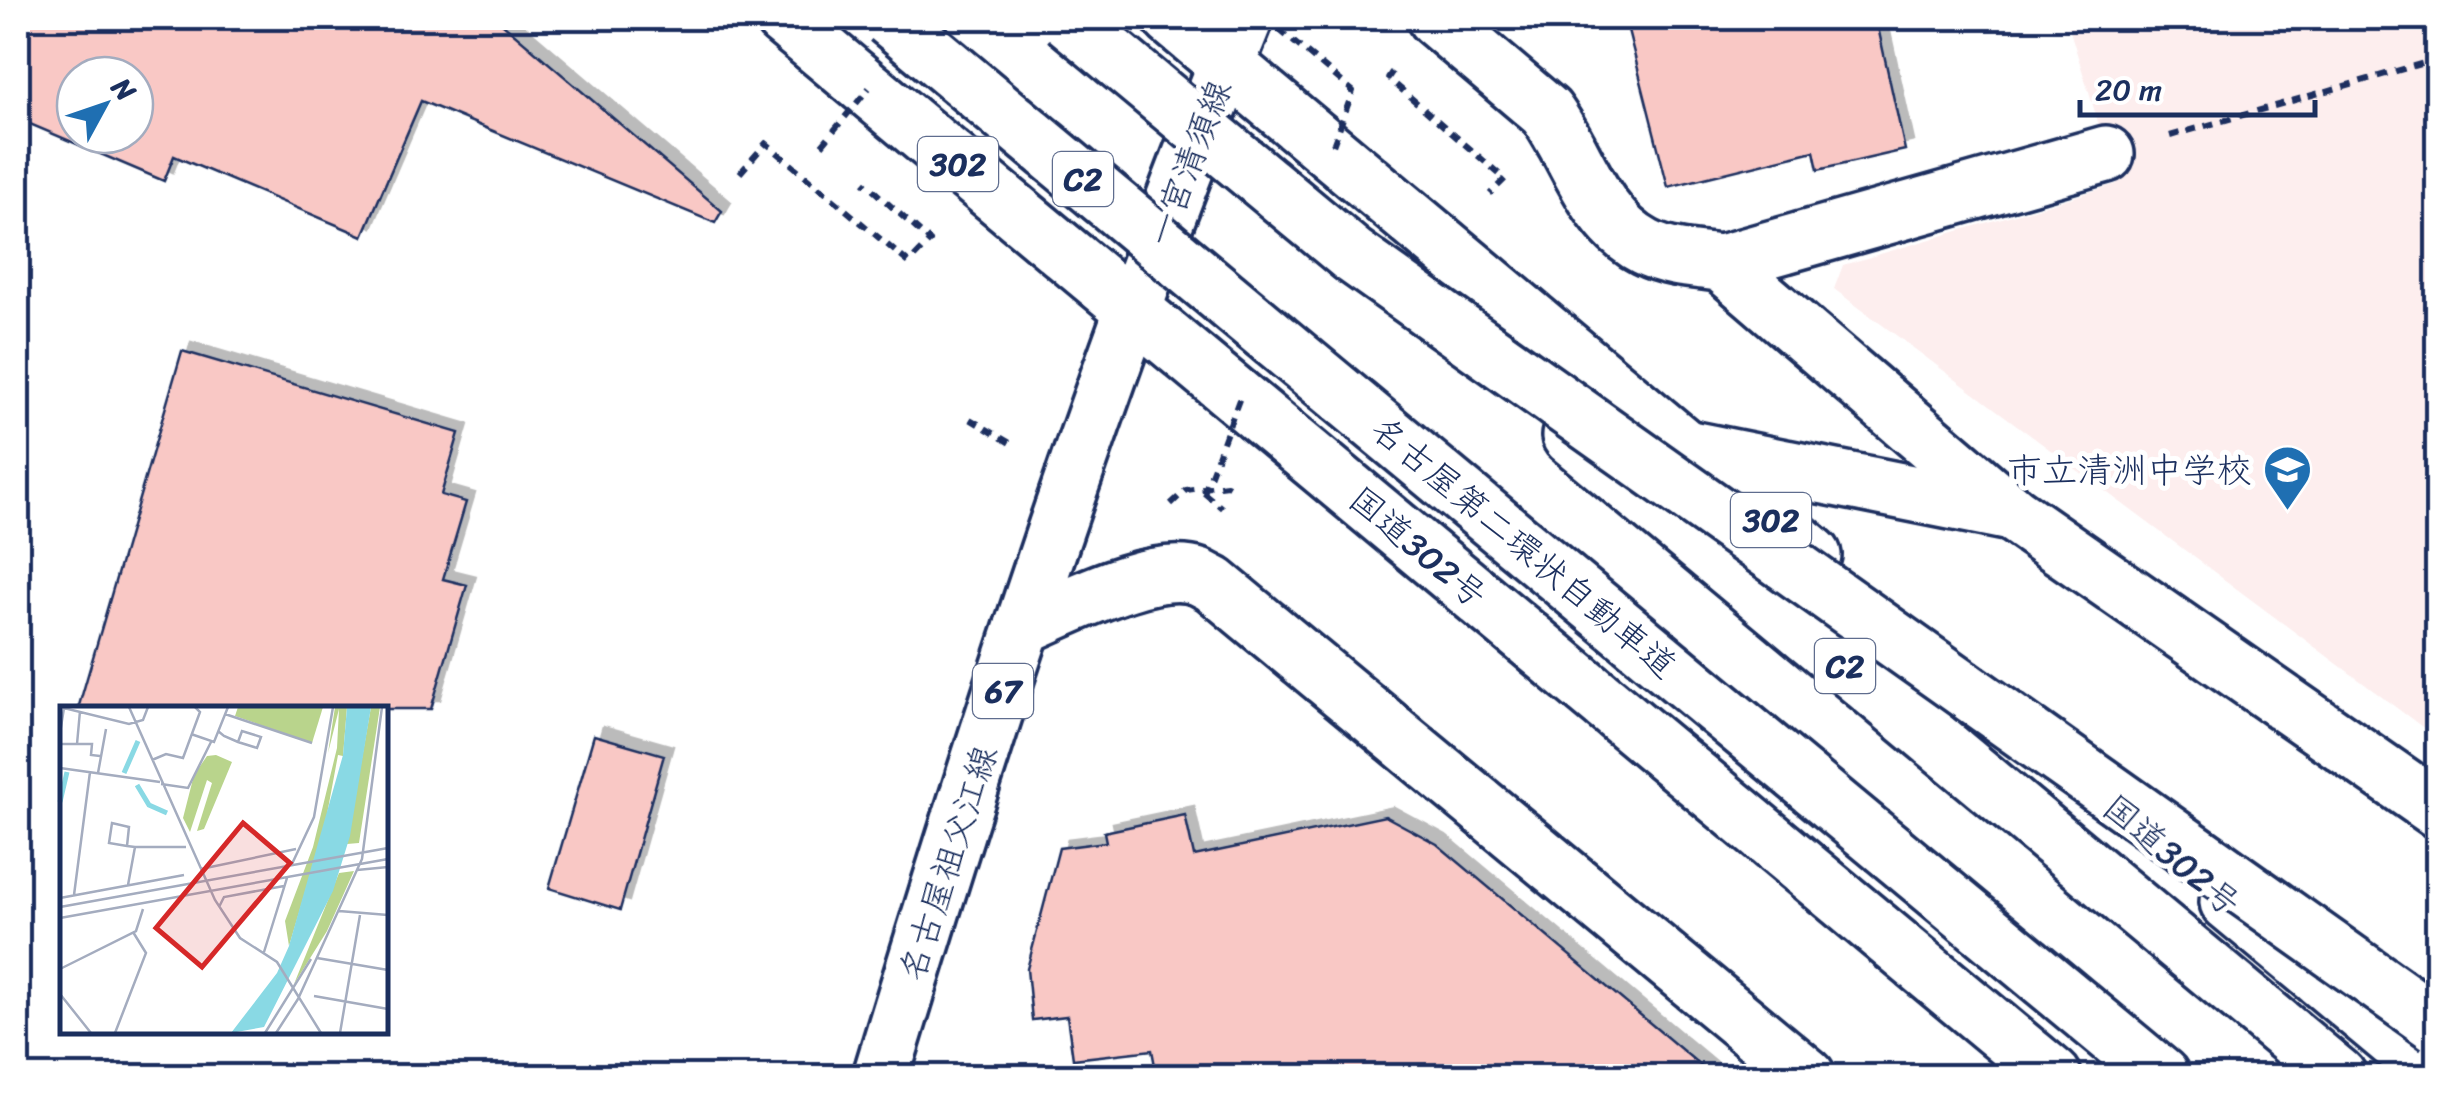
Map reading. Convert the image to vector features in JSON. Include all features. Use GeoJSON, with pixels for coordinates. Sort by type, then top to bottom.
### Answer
{"type":"FeatureCollection","features":[{"type":"Feature","properties":{"kind":"main road","name":"国道302号"},"geometry":{"type":"LineString","coordinates":[[783,18],[2053,1076]]}},
{"type":"Feature","properties":{"kind":"main road","name":"名古屋第二環状自動車道"},"geometry":{"type":"LineString","coordinates":[[889,18],[2161,1076]]}},
{"type":"Feature","properties":{"kind":"main road","name":"C2"},"geometry":{"type":"LineString","coordinates":[[1068,18],[2338,1076]]}},
{"type":"Feature","properties":{"kind":"main road","name":"国道302号"},"geometry":{"type":"LineString","coordinates":[[1171,18],[1236,41],[1685,448],[2437,1076]]}},
{"type":"Feature","properties":{"kind":"main road"},"geometry":{"type":"LineString","coordinates":[[1435,18],[1546,112],[1612,221],[1644,247],[1675,257],[1721,263],[2106,154]]}},
{"type":"Feature","properties":{"kind":"main road","name":"一宮清須線"},"geometry":{"type":"LineString","coordinates":[[1134,310],[1236,41]]}},
{"type":"Feature","properties":{"kind":"main road"},"geometry":{"type":"LineString","coordinates":[[1352,255],[2438,1026]]}},
{"type":"Feature","properties":{"kind":"main road"},"geometry":{"type":"LineString","coordinates":[[1721,263],[2012,514],[2438,810]]}},
{"type":"Feature","properties":{"kind":"main road","name":"名古屋祖父江線"},"geometry":{"type":"LineString","coordinates":[[882,1076],[1023,626],[1134,310]]}},
{"type":"Feature","properties":{"kind":"main road"},"geometry":{"type":"LineString","coordinates":[[1685,448],[2012,514]]}},
{"type":"Feature","properties":{"kind":"main road"},"geometry":{"type":"LineString","coordinates":[[1023,626],[1116,586],[1154,577],[1182,574],[1198,576],[1213,584],[1808,1076]]}},
{"type":"Feature","properties":{"kind":"path"},"geometry":{"type":"LineString","coordinates":[[2106,154],[2438,59]]}},
{"type":"Feature","properties":{"kind":"path"},"geometry":{"type":"LineString","coordinates":[[1353,91],[1368,103]]}},
{"type":"Feature","properties":{"kind":"path"},"geometry":{"type":"LineString","coordinates":[[1406,94],[1505,179],[1485,198]]}},
{"type":"Feature","properties":{"kind":"path"},"geometry":{"type":"LineString","coordinates":[[740,173],[766,143],[909,263],[930,241],[862,181]]}},
{"type":"Feature","properties":{"kind":"path"},"geometry":{"type":"LineString","coordinates":[[822,145],[836,157]]}},
{"type":"Feature","properties":{"kind":"shaded area","name":"市立清洲中学校"},"geometry":{"type":"Polygon","coordinates":[[[2066,18],[2437,18],[2437,738],[1834,289],[1843,265],[2117,184],[2066,18]]]}},
{"type":"Feature","properties":{"kind":"building"},"geometry":{"type":"Polygon","coordinates":[[[18,18],[496,18],[722,211],[715,223],[421,101],[363,236],[174,156],[164,181],[103,155],[155,155],[155,55],[55,55],[55,135],[18,119],[18,18]]]}},
{"type":"Feature","properties":{"kind":"building"},"geometry":{"type":"Polygon","coordinates":[[[1625,18],[1876,18],[1905,150],[1818,170],[1814,151],[1668,187],[1625,18]]]}},
{"type":"Feature","properties":{"kind":"building"},"geometry":{"type":"Polygon","coordinates":[[[182,351],[459,433],[441,495],[466,502],[443,579],[467,585],[431,709],[79,706],[182,351]]]}},
{"type":"Feature","properties":{"kind":"building"},"geometry":{"type":"Polygon","coordinates":[[[594,735],[664,755],[620,910],[549,888],[594,735]]]}},
{"type":"Feature","properties":{"kind":"building"},"geometry":{"type":"Polygon","coordinates":[[[1185,815],[1194,856],[1385,816],[1437,844],[1713,1076],[1157,1076],[1152,1050],[1073,1059],[1067,1016],[1032,1020],[1027,969],[1059,848],[1106,842],[1104,832],[1185,815]]]}},
{"type":"Feature","properties":{"kind":"place","name":"市立清洲中学校"},"geometry":{"type":"Point","coordinates":[2287,512]}}]}
